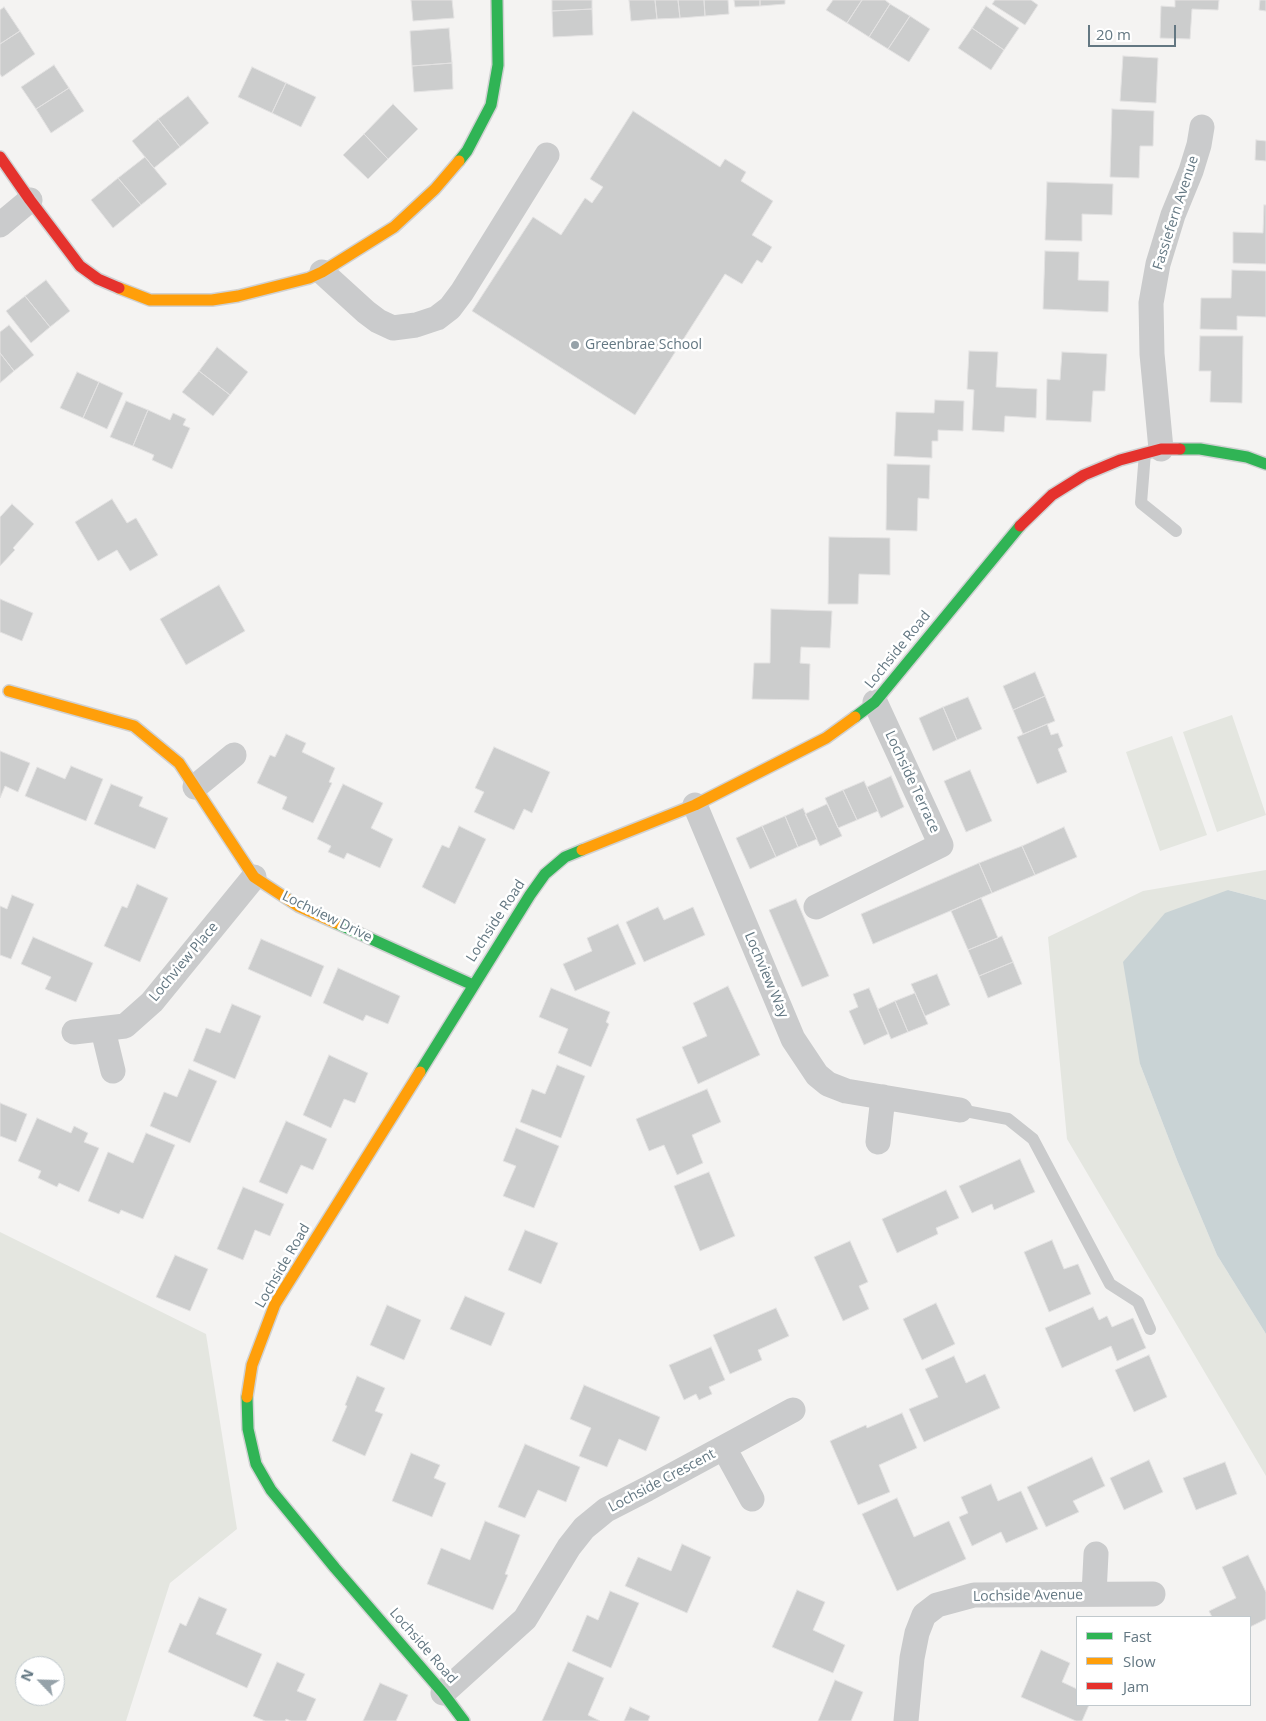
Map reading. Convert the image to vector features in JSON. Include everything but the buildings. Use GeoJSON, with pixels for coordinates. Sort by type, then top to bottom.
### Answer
{"type":"FeatureCollection","features":[{"type":"Feature","properties":{"kind":"street"},"geometry":{"type":"LineString","coordinates":[[0,157],[80,266],[98,279],[150,300],[212,300],[238,296],[309,278],[322,272],[394,227],[435,189],[466,151],[491,105],[498,65],[497,0]]}},
{"type":"Feature","properties":{"kind":"street","name":"Fassiefern Avenue"},"geometry":{"type":"LineString","coordinates":[[1153,451],[1151,302],[1158,264],[1173,214],[1199,146],[1202,127]]}},
{"type":"Feature","properties":{"kind":"street"},"geometry":{"type":"LineString","coordinates":[[322,272],[366,312],[378,321],[393,328],[416,325],[437,318],[450,308],[462,292],[547,155]]}},
{"type":"Feature","properties":{"kind":"street"},"geometry":{"type":"LineString","coordinates":[[0,225],[30,200]]}},
{"type":"Feature","properties":{"kind":"street","name":"Lochside Road"},"geometry":{"type":"LineString","coordinates":[[464,1721],[443,1693],[271,1490],[256,1464],[248,1429],[247,1395],[252,1365],[275,1304],[473,985],[540,880],[565,857],[695,804],[826,738],[875,702],[1014,532],[1052,495],[1084,475],[1120,460],[1153,451],[1200,449],[1247,457],[1266,464]]}},
{"type":"Feature","properties":{"kind":"street","name":"Lochview Drive"},"geometry":{"type":"LineString","coordinates":[[9,691],[134,726],[179,763],[254,877],[298,906],[473,985]]}},
{"type":"Feature","properties":{"kind":"street","name":"Lochside Terrace"},"geometry":{"type":"LineString","coordinates":[[816,907],[941,845],[875,702]]}},
{"type":"Feature","properties":{"kind":"street"},"geometry":{"type":"LineString","coordinates":[[195,787],[234,755]]}},
{"type":"Feature","properties":{"kind":"street","name":"Lochview Way"},"geometry":{"type":"LineString","coordinates":[[695,804],[793,1039],[817,1075],[828,1084],[846,1091],[960,1110]]}},
{"type":"Feature","properties":{"kind":"street","name":"Lochview Place"},"geometry":{"type":"LineString","coordinates":[[74,1032],[125,1026],[152,1002],[254,877]]}},
{"type":"Feature","properties":{"kind":"street"},"geometry":{"type":"LineString","coordinates":[[103,1030],[113,1071]]}},
{"type":"Feature","properties":{"kind":"street"},"geometry":{"type":"LineString","coordinates":[[878,1142],[883,1097]]}},
{"type":"Feature","properties":{"kind":"street","name":"Lochside Crescent"},"geometry":{"type":"LineString","coordinates":[[443,1693],[526,1619],[569,1548],[584,1528],[606,1510],[793,1410]]}},
{"type":"Feature","properties":{"kind":"street","name":"Lochside Crescent"},"geometry":{"type":"LineString","coordinates":[[724,1448],[752,1499]]}},
{"type":"Feature","properties":{"kind":"street","name":"Lochside Avenue"},"geometry":{"type":"LineString","coordinates":[[1094,1594],[1096,1554]]}},
{"type":"Feature","properties":{"kind":"street","name":"Lochside Avenue"},"geometry":{"type":"LineString","coordinates":[[906,1721],[912,1658],[917,1633],[924,1616],[937,1605],[974,1595],[1154,1594]]}},
{"type":"Feature","properties":{"kind":"lane"},"geometry":{"type":"LineString","coordinates":[[1153,451],[1141,503],[1176,531]]}},
{"type":"Feature","properties":{"kind":"lane"},"geometry":{"type":"LineString","coordinates":[[960,1110],[1008,1118],[1033,1139],[1110,1284],[1138,1302],[1150,1329]]}},
{"type":"Feature","properties":{"kind":"shaded area"},"geometry":{"type":"Polygon","coordinates":[[[1232,715],[1266,815],[1217,832],[1183,732],[1232,715]]]}},
{"type":"Feature","properties":{"kind":"shaded area"},"geometry":{"type":"Polygon","coordinates":[[[1172,736],[1207,835],[1160,851],[1126,752],[1172,736]]]}},
{"type":"Feature","properties":{"kind":"shaded area"},"geometry":{"type":"Polygon","coordinates":[[[1266,870],[1266,900],[1228,890],[1140,1064],[1177,1160],[1217,1255],[1266,1334],[1266,1476],[1067,1139],[1048,937],[1143,891],[1266,870]]]}},
{"type":"Feature","properties":{"kind":"shaded area"},"geometry":{"type":"Polygon","coordinates":[[[1228,890],[1266,900],[1266,1334],[1217,1255],[1177,1160],[1140,1064],[1123,962],[1165,913],[1228,890]]]}},
{"type":"Feature","properties":{"kind":"shaded area"},"geometry":{"type":"Polygon","coordinates":[[[0,1232],[206,1334],[237,1529],[170,1583],[126,1721],[0,1721],[0,1232]]]}},
{"type":"Feature","properties":{"kind":"traffic: fast"},"geometry":{"type":"LineString","coordinates":[[459,161],[467,151],[491,105],[498,65],[497,0]]}},
{"type":"Feature","properties":{"kind":"traffic: fast"},"geometry":{"type":"LineString","coordinates":[[1180,449],[1200,449],[1247,457],[1266,464]]}},
{"type":"Feature","properties":{"kind":"traffic: fast"},"geometry":{"type":"LineString","coordinates":[[855,717],[875,702],[1020,526]]}},
{"type":"Feature","properties":{"kind":"traffic: fast"},"geometry":{"type":"LineString","coordinates":[[420,1072],[545,874],[565,857],[582,850]]}},
{"type":"Feature","properties":{"kind":"traffic: fast"},"geometry":{"type":"LineString","coordinates":[[336,923],[473,985]]}},
{"type":"Feature","properties":{"kind":"traffic: fast"},"geometry":{"type":"LineString","coordinates":[[247,1397],[248,1429],[256,1464],[271,1490],[335,1568],[443,1693],[464,1721]]}},
{"type":"Feature","properties":{"kind":"traffic: slow"},"geometry":{"type":"LineString","coordinates":[[119,288],[150,300],[212,300],[238,296],[309,278],[322,272],[394,227],[435,189],[459,161]]}},
{"type":"Feature","properties":{"kind":"traffic: slow"},"geometry":{"type":"LineString","coordinates":[[9,691],[134,726],[179,763],[254,877],[298,906],[336,923]]}},
{"type":"Feature","properties":{"kind":"traffic: slow"},"geometry":{"type":"LineString","coordinates":[[582,850],[695,805],[826,738],[855,717]]}},
{"type":"Feature","properties":{"kind":"traffic: slow"},"geometry":{"type":"LineString","coordinates":[[247,1397],[252,1365],[275,1304],[420,1072]]}},
{"type":"Feature","properties":{"kind":"traffic: jam"},"geometry":{"type":"LineString","coordinates":[[0,157],[80,266],[98,279],[119,288]]}},
{"type":"Feature","properties":{"kind":"traffic: jam"},"geometry":{"type":"LineString","coordinates":[[1020,526],[1052,495],[1084,475],[1120,460],[1161,449],[1180,449]]}},
{"type":"Feature","properties":{"kind":"place","name":"Greenbrae School"},"geometry":{"type":"Point","coordinates":[575,345]}}]}
